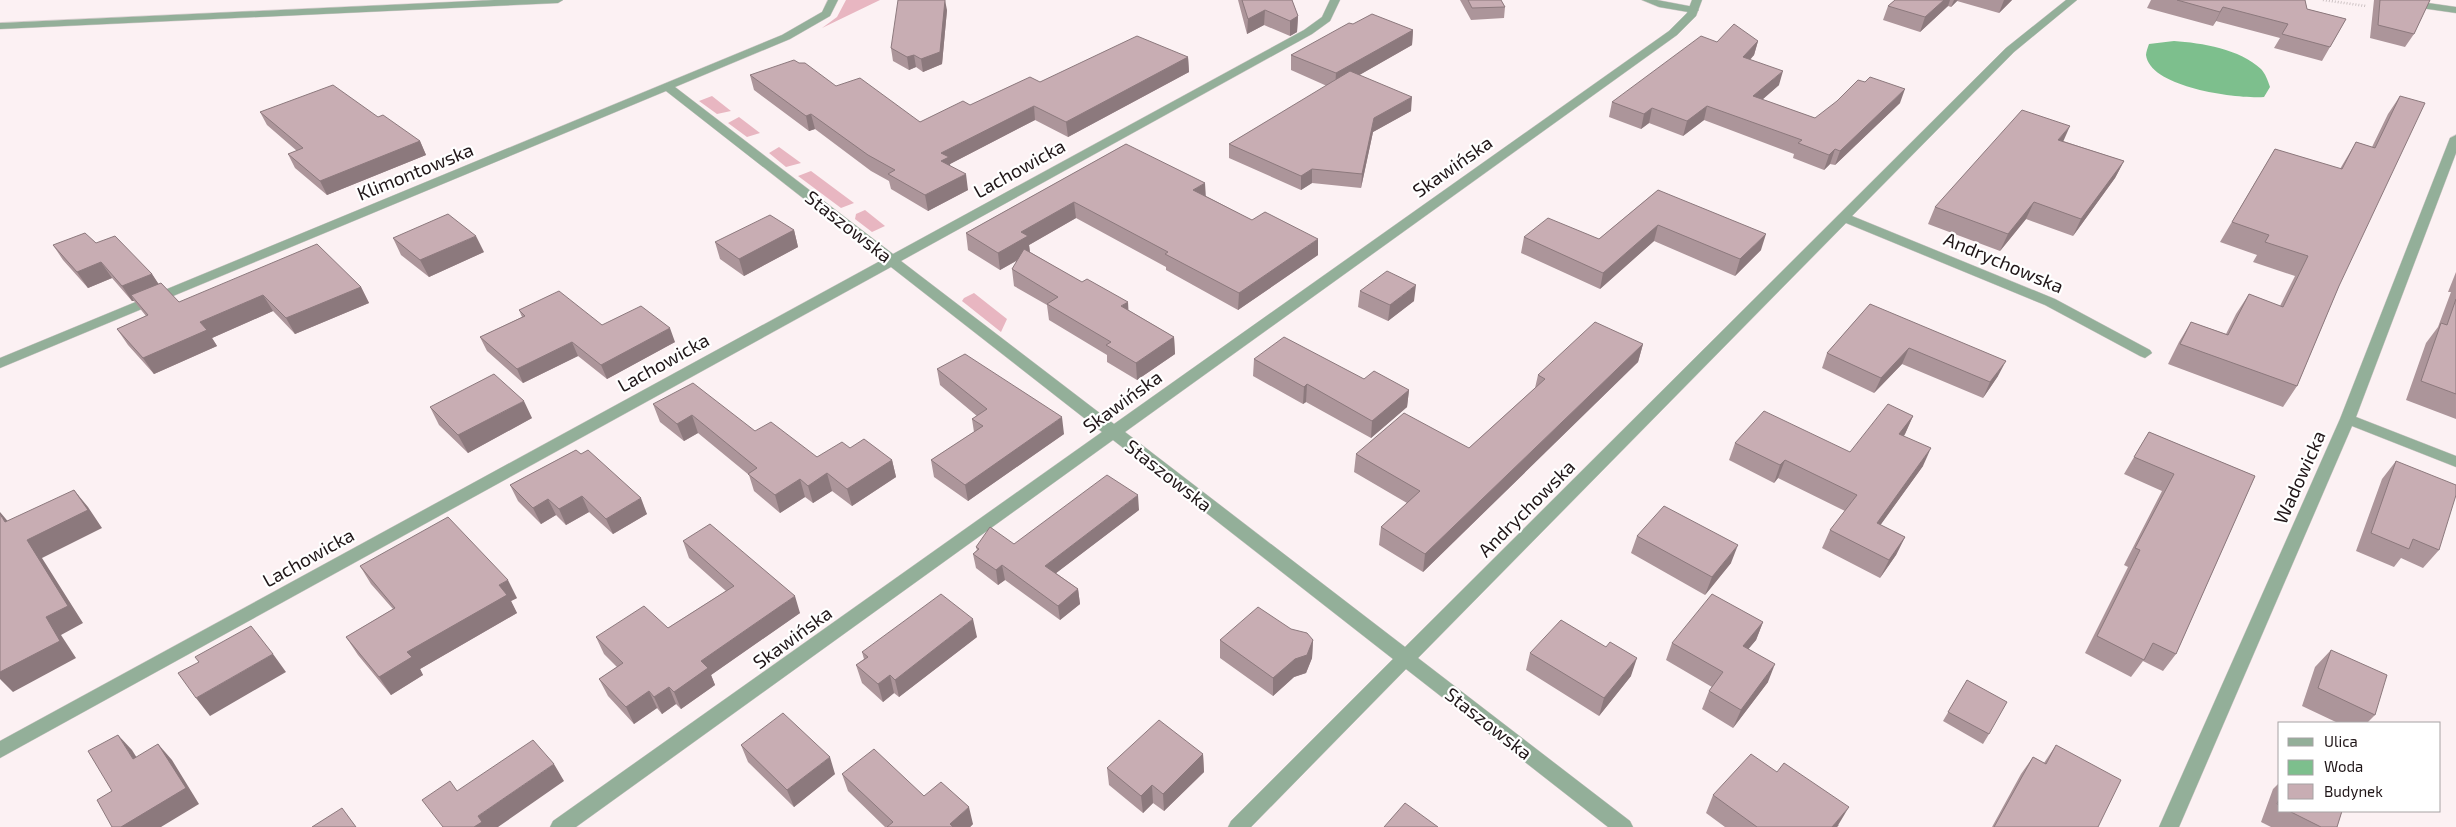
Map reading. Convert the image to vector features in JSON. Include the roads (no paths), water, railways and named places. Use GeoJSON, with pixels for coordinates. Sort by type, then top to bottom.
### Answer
{"type":"FeatureCollection","features":[{"type":"Feature","properties":{"kind":"street"},"geometry":{"type":"LineString","coordinates":[[0,26],[558,0]]}},
{"type":"Feature","properties":{"kind":"street","name":"Klimontowska"},"geometry":{"type":"LineString","coordinates":[[0,363],[800,31],[826,14],[834,0]]}},
{"type":"Feature","properties":{"kind":"street","name":"Lachowicka"},"geometry":{"type":"LineString","coordinates":[[0,750],[1308,32],[1326,19],[1335,0]]}},
{"type":"Feature","properties":{"kind":"street"},"geometry":{"type":"LineString","coordinates":[[1647,0],[1696,5]]}},
{"type":"Feature","properties":{"kind":"street","name":"Andrychowska"},"geometry":{"type":"LineString","coordinates":[[1238,827],[2010,50],[2072,0]]}},
{"type":"Feature","properties":{"kind":"street"},"geometry":{"type":"LineString","coordinates":[[2386,0],[2456,10]]}},
{"type":"Feature","properties":{"kind":"street","name":"Skawińska"},"geometry":{"type":"LineString","coordinates":[[560,827],[1665,39],[1684,24],[1696,5]]}},
{"type":"Feature","properties":{"kind":"street","name":"Staszowska"},"geometry":{"type":"LineString","coordinates":[[668,87],[1405,657],[1614,824]]}},
{"type":"Feature","properties":{"kind":"street","name":"Wadowicka"},"geometry":{"type":"LineString","coordinates":[[2169,827],[2348,419],[2456,138]]}},
{"type":"Feature","properties":{"kind":"street","name":"Andrychowska"},"geometry":{"type":"LineString","coordinates":[[1843,217],[2050,302],[2145,353]]}},
{"type":"Feature","properties":{"kind":"street"},"geometry":{"type":"LineString","coordinates":[[2348,419],[2456,462]]}},
{"type":"Feature","properties":{"kind":"water"},"geometry":{"type":"Polygon","coordinates":[[[2174,41],[2208,45],[2242,56],[2261,69],[2270,87],[2264,97],[2235,96],[2197,89],[2162,76],[2151,66],[2146,55],[2149,44],[2174,41]]]}}]}
